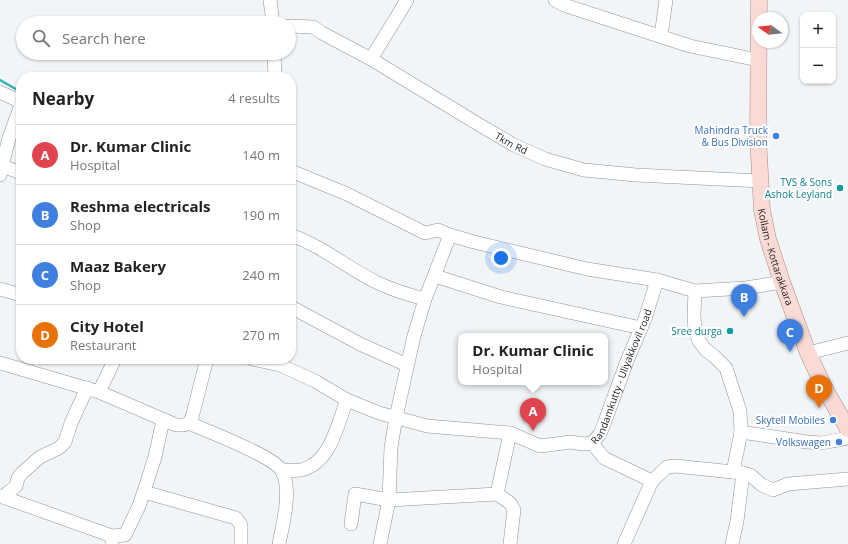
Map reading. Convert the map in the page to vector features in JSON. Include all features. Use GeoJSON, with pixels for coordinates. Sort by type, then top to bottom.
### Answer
{"type":"FeatureCollection","features":[{"type":"Feature","properties":{"kind":"main road","name":"Kollam - Kottarakkara"},"geometry":{"type":"LineString","coordinates":[[759,0],[758,60],[760,181],[762,210],[768,239],[808,353],[826,391],[848,428]]}},
{"type":"Feature","properties":{"kind":"street"},"geometry":{"type":"LineString","coordinates":[[270,0],[272,16]]}},
{"type":"Feature","properties":{"kind":"street"},"geometry":{"type":"LineString","coordinates":[[371,59],[407,0]]}},
{"type":"Feature","properties":{"kind":"street"},"geometry":{"type":"LineString","coordinates":[[555,0],[564,5],[690,46],[758,60]]}},
{"type":"Feature","properties":{"kind":"street"},"geometry":{"type":"LineString","coordinates":[[661,36],[666,0]]}},
{"type":"Feature","properties":{"kind":"street","name":"Tkm Rd"},"geometry":{"type":"LineString","coordinates":[[296,26],[313,27],[371,59],[512,144],[545,159],[584,170],[636,175],[760,181]]}},
{"type":"Feature","properties":{"kind":"street"},"geometry":{"type":"LineString","coordinates":[[274,60],[275,72]]}},
{"type":"Feature","properties":{"kind":"street"},"geometry":{"type":"LineString","coordinates":[[0,92],[16,100]]}},
{"type":"Feature","properties":{"kind":"street"},"geometry":{"type":"LineString","coordinates":[[16,119],[1,169],[16,172]]}},
{"type":"Feature","properties":{"kind":"street"},"geometry":{"type":"LineString","coordinates":[[296,173],[347,194],[425,233],[438,230],[474,242],[587,269],[657,280],[695,291],[746,288],[782,282]]}},
{"type":"Feature","properties":{"kind":"street"},"geometry":{"type":"LineString","coordinates":[[380,544],[389,500],[392,447],[396,417],[407,365],[425,299],[450,235]]}},
{"type":"Feature","properties":{"kind":"street"},"geometry":{"type":"LineString","coordinates":[[296,237],[319,247],[376,282],[394,290],[425,299]]}},
{"type":"Feature","properties":{"kind":"street"},"geometry":{"type":"LineString","coordinates":[[434,276],[501,297],[641,328]]}},
{"type":"Feature","properties":{"kind":"street","name":"Randamkutty - Uliyakkovil road"},"geometry":{"type":"LineString","coordinates":[[275,364],[315,381],[347,400],[379,413],[427,426],[510,433],[540,446],[571,442],[583,444],[592,443],[600,434],[604,424],[641,328],[657,280]]}},
{"type":"Feature","properties":{"kind":"street"},"geometry":{"type":"LineString","coordinates":[[0,289],[16,294]]}},
{"type":"Feature","properties":{"kind":"street"},"geometry":{"type":"LineString","coordinates":[[695,291],[695,331],[699,341],[706,350],[726,368],[740,411],[741,432],[738,472],[737,521],[732,544]]}},
{"type":"Feature","properties":{"kind":"street"},"geometry":{"type":"LineString","coordinates":[[296,310],[360,344],[407,365]]}},
{"type":"Feature","properties":{"kind":"street"},"geometry":{"type":"LineString","coordinates":[[808,353],[848,344]]}},
{"type":"Feature","properties":{"kind":"street"},"geometry":{"type":"LineString","coordinates":[[0,364],[93,390],[176,425],[184,425],[189,423],[260,454],[282,470],[287,490],[285,516],[279,544]]}},
{"type":"Feature","properties":{"kind":"street"},"geometry":{"type":"LineString","coordinates":[[1,496],[16,486],[18,478],[22,473],[40,457],[55,450],[65,442],[71,423],[111,364]]}},
{"type":"Feature","properties":{"kind":"street"},"geometry":{"type":"LineString","coordinates":[[189,423],[200,389],[206,364]]}},
{"type":"Feature","properties":{"kind":"street"},"geometry":{"type":"LineString","coordinates":[[282,470],[299,470],[311,466],[322,458],[328,449],[347,400]]}},
{"type":"Feature","properties":{"kind":"street"},"geometry":{"type":"LineString","coordinates":[[1,496],[112,540],[125,535],[144,492],[155,457],[163,420]]}},
{"type":"Feature","properties":{"kind":"street"},"geometry":{"type":"LineString","coordinates":[[741,432],[822,443],[848,438]]}},
{"type":"Feature","properties":{"kind":"street"},"geometry":{"type":"LineString","coordinates":[[497,494],[510,433]]}},
{"type":"Feature","properties":{"kind":"street"},"geometry":{"type":"LineString","coordinates":[[592,443],[604,458],[652,481]]}},
{"type":"Feature","properties":{"kind":"street"},"geometry":{"type":"LineString","coordinates":[[624,544],[652,481],[667,468],[675,466],[738,472],[750,475],[762,485],[773,490],[788,484],[848,479]]}},
{"type":"Feature","properties":{"kind":"street"},"geometry":{"type":"LineString","coordinates":[[144,492],[236,518],[241,525],[241,544]]}},
{"type":"Feature","properties":{"kind":"street"},"geometry":{"type":"LineString","coordinates":[[351,524],[356,494],[389,500],[497,494],[510,503],[514,510],[510,544]]}},
{"type":"Feature","properties":{"kind":"waterway"},"geometry":{"type":"LineString","coordinates":[[0,80],[16,89]]}},
{"type":"Feature","properties":{"kind":"place","name":"Mahindra Truck & Bus Division"},"geometry":{"type":"Point","coordinates":[776,136]}},
{"type":"Feature","properties":{"kind":"place","name":"TVS & Sons Ashok Leyland"},"geometry":{"type":"Point","coordinates":[840,188]}},
{"type":"Feature","properties":{"kind":"place","name":"Reshma electricals"},"geometry":{"type":"Point","coordinates":[744,317]}},
{"type":"Feature","properties":{"kind":"place","name":"Sree durga"},"geometry":{"type":"Point","coordinates":[730,331]}},
{"type":"Feature","properties":{"kind":"place","name":"Maaz Bakery"},"geometry":{"type":"Point","coordinates":[790,352]}},
{"type":"Feature","properties":{"kind":"place","name":"City Hotel"},"geometry":{"type":"Point","coordinates":[819,408]}},
{"type":"Feature","properties":{"kind":"place","name":"Skytell Mobiles"},"geometry":{"type":"Point","coordinates":[833,420]}},
{"type":"Feature","properties":{"kind":"place","name":"Dr. Kumar Clinic"},"geometry":{"type":"Point","coordinates":[533,431]}},
{"type":"Feature","properties":{"kind":"place","name":"Volkswagen"},"geometry":{"type":"Point","coordinates":[839,442]}}]}
